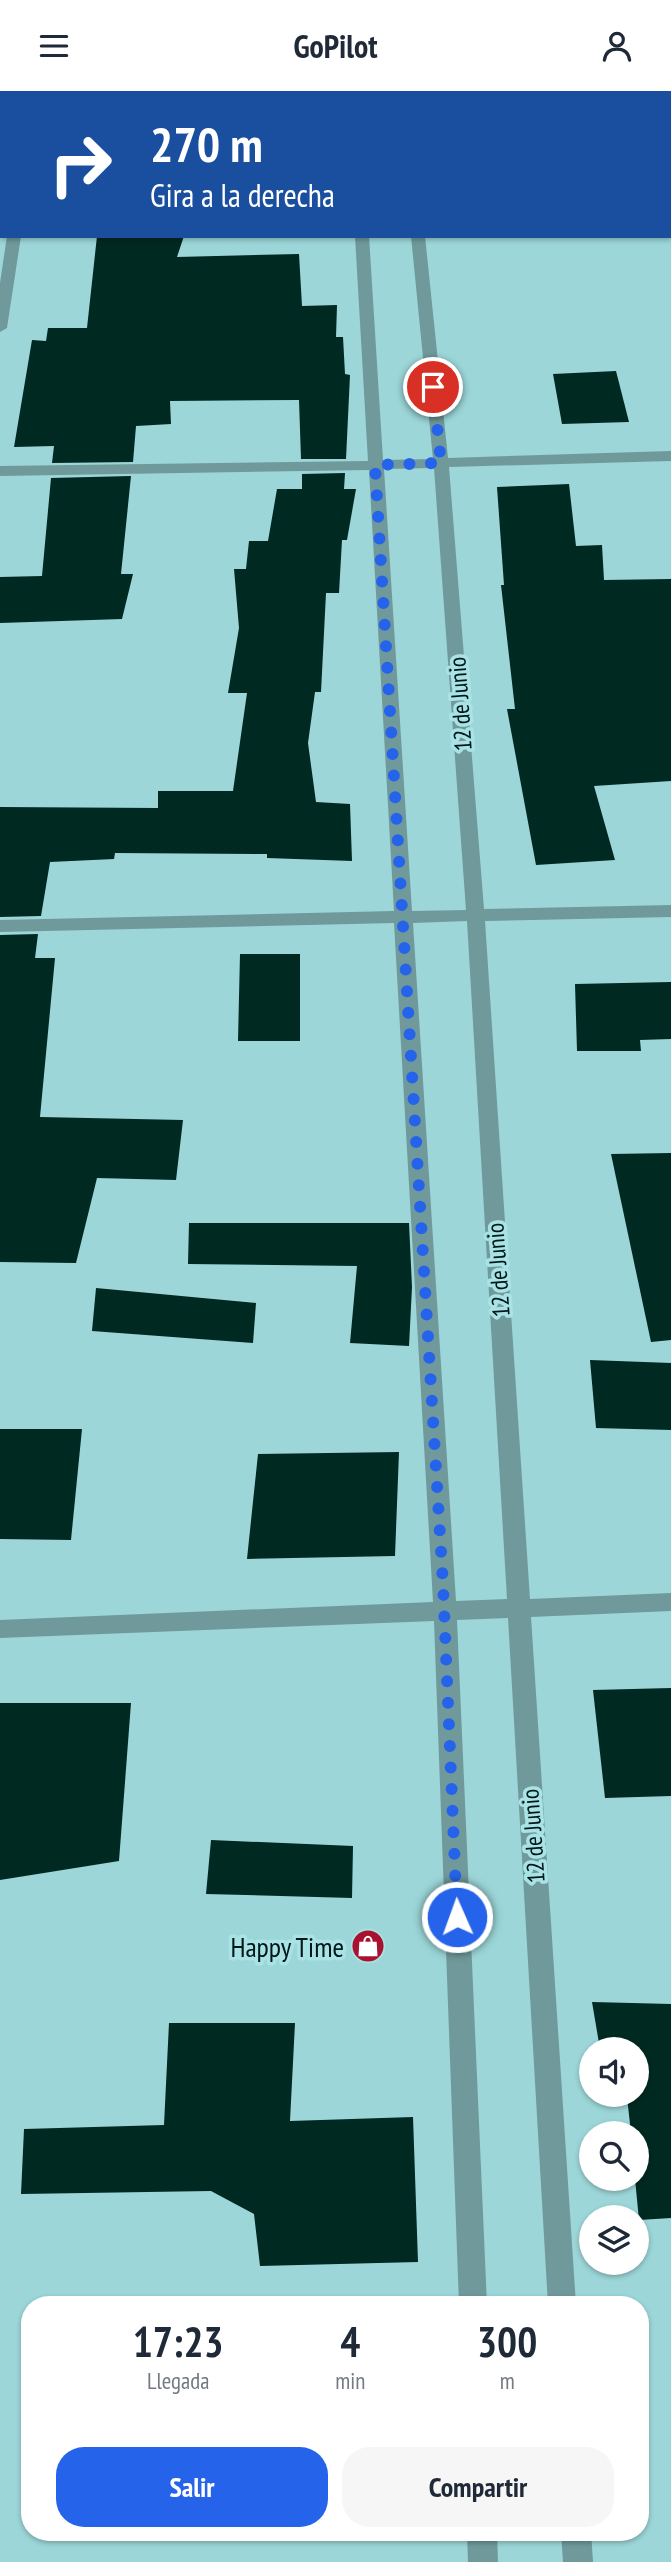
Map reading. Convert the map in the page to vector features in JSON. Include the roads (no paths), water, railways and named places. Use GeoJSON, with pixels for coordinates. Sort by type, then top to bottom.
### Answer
{"type":"FeatureCollection","features":[{"type":"Feature","properties":{"kind":"street"},"geometry":{"type":"LineString","coordinates":[[0,328],[14,238]]}},
{"type":"Feature","properties":{"kind":"street"},"geometry":{"type":"LineString","coordinates":[[362,238],[445,1612],[473,2296]]}},
{"type":"Feature","properties":{"kind":"street","name":"12 de Junio"},"geometry":{"type":"LineString","coordinates":[[418,238],[441,463],[476,917],[561,2296]]}},
{"type":"Feature","properties":{"kind":"street"},"geometry":{"type":"LineString","coordinates":[[0,471],[375,465],[671,456]]}},
{"type":"Feature","properties":{"kind":"street"},"geometry":{"type":"LineString","coordinates":[[0,926],[671,911]]}},
{"type":"Feature","properties":{"kind":"street"},"geometry":{"type":"LineString","coordinates":[[0,1629],[671,1602]]}},
{"type":"Feature","properties":{"kind":"street"},"geometry":{"type":"LineString","coordinates":[[482,2541],[483,2562]]}},
{"type":"Feature","properties":{"kind":"street"},"geometry":{"type":"LineString","coordinates":[[577,2541],[578,2562]]}},
{"type":"Feature","properties":{"kind":"place","name":"Happy Time"},"geometry":{"type":"Point","coordinates":[368,1946]}}]}
